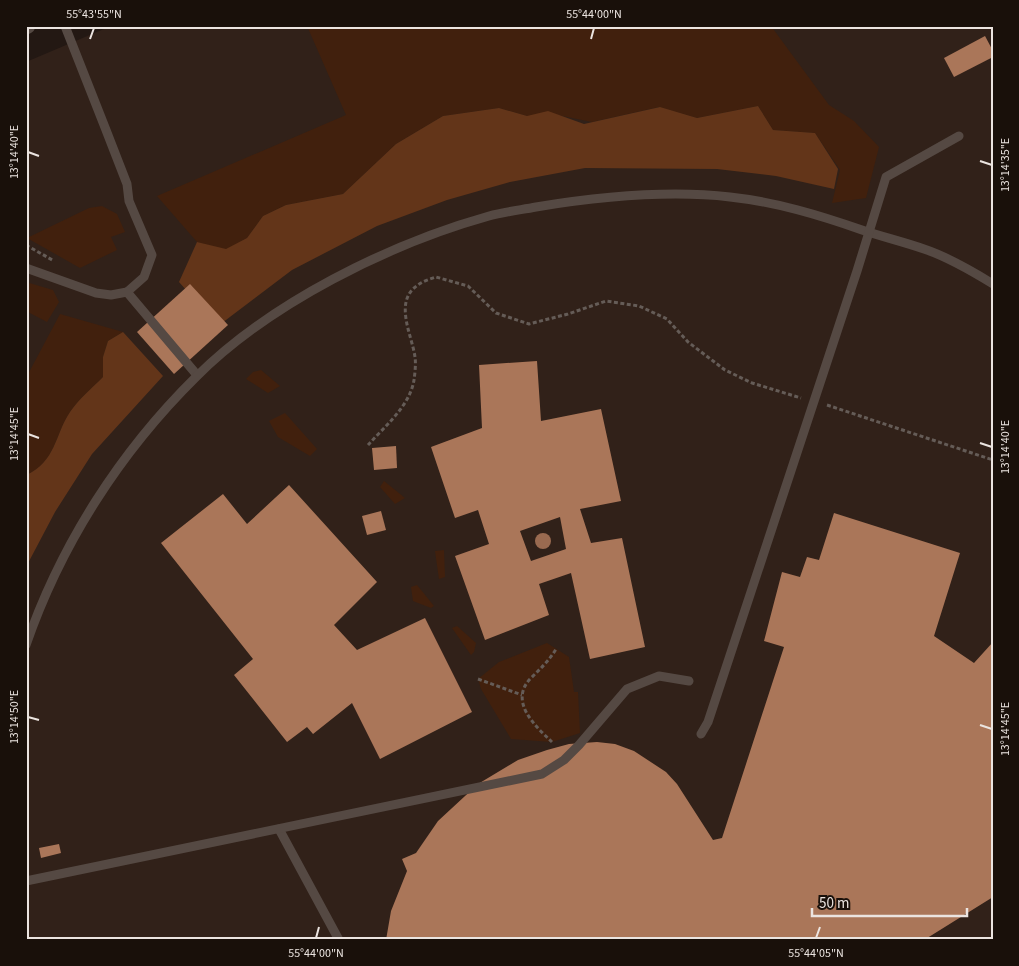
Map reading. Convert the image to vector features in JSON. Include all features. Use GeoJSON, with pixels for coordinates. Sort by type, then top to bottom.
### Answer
{"type":"FeatureCollection","features":[{"type":"Feature","properties":{"kind":"lane"},"geometry":{"type":"LineString","coordinates":[[26,268],[96,293],[111,295],[127,292],[144,277],[152,255],[129,200],[127,184],[65,26]]}},
{"type":"Feature","properties":{"kind":"lane"},"geometry":{"type":"LineString","coordinates":[[701,734],[708,722],[886,177],[959,136]]}},
{"type":"Feature","properties":{"kind":"lane"},"geometry":{"type":"LineString","coordinates":[[26,645],[37,612],[78,530],[124,458],[198,375],[245,336],[293,303],[347,272],[422,239],[491,216],[560,203],[633,195],[729,197],[785,206],[928,250],[993,284]]}},
{"type":"Feature","properties":{"kind":"lane"},"geometry":{"type":"LineString","coordinates":[[127,292],[198,375]]}},
{"type":"Feature","properties":{"kind":"lane"},"geometry":{"type":"LineString","coordinates":[[26,881],[542,774],[564,760],[579,745],[627,689],[659,676],[689,681]]}},
{"type":"Feature","properties":{"kind":"lane"},"geometry":{"type":"LineString","coordinates":[[279,829],[339,940]]}},
{"type":"Feature","properties":{"kind":"path"},"geometry":{"type":"LineString","coordinates":[[368,446],[400,410],[414,382],[415,357],[408,336],[406,316],[408,297],[417,286],[436,277],[468,286],[496,313],[529,324],[568,314],[606,301],[639,306],[667,319],[688,342],[725,370],[752,383],[802,398]]}},
{"type":"Feature","properties":{"kind":"path"},"geometry":{"type":"LineString","coordinates":[[819,403],[993,460]]}},
{"type":"Feature","properties":{"kind":"path"},"geometry":{"type":"LineString","coordinates":[[552,742],[529,717],[522,695],[529,680],[547,664],[556,649]]}},
{"type":"Feature","properties":{"kind":"path"},"geometry":{"type":"LineString","coordinates":[[478,679],[522,695]]}},
{"type":"Feature","properties":{"kind":"shaded area"},"geometry":{"type":"Polygon","coordinates":[[[111,26],[993,26],[993,940],[26,940],[26,62],[111,26]]]}},
{"type":"Feature","properties":{"kind":"shaded area"},"geometry":{"type":"Polygon","coordinates":[[[307,26],[771,26],[829,105],[854,121],[879,147],[866,198],[832,203],[840,170],[815,133],[773,130],[758,106],[697,118],[659,107],[592,122],[557,115],[527,116],[499,108],[443,116],[396,144],[343,194],[286,205],[263,216],[247,238],[226,250],[197,242],[157,196],[346,115],[307,26]]]}},
{"type":"Feature","properties":{"kind":"shaded area"},"geometry":{"type":"Polygon","coordinates":[[[758,106],[773,130],[815,133],[838,169],[834,189],[776,176],[717,169],[585,168],[510,182],[447,200],[377,226],[292,270],[218,326],[179,282],[197,242],[226,249],[247,238],[263,216],[286,205],[343,194],[396,144],[443,116],[499,108],[527,116],[548,111],[584,124],[660,107],[697,118],[758,106]]]}},
{"type":"Feature","properties":{"kind":"shaded area"},"geometry":{"type":"Polygon","coordinates":[[[102,206],[117,214],[125,232],[111,237],[117,250],[80,268],[27,238],[89,208],[102,206]]]}},
{"type":"Feature","properties":{"kind":"shaded area"},"geometry":{"type":"Polygon","coordinates":[[[26,282],[53,290],[59,302],[47,322],[26,311],[26,282]]]}},
{"type":"Feature","properties":{"kind":"shaded area"},"geometry":{"type":"Polygon","coordinates":[[[60,314],[123,332],[108,341],[103,357],[103,377],[81,398],[70,412],[54,447],[43,463],[26,475],[26,378],[60,314]]]}},
{"type":"Feature","properties":{"kind":"shaded area"},"geometry":{"type":"Polygon","coordinates":[[[123,332],[163,376],[92,454],[55,512],[26,567],[26,475],[43,463],[54,447],[70,412],[81,398],[103,377],[103,357],[108,341],[123,332]]]}},
{"type":"Feature","properties":{"kind":"shaded area"},"geometry":{"type":"Polygon","coordinates":[[[261,370],[280,386],[268,393],[246,379],[253,372],[261,370]]]}},
{"type":"Feature","properties":{"kind":"shaded area"},"geometry":{"type":"Polygon","coordinates":[[[285,413],[317,449],[310,456],[278,437],[269,421],[285,413]]]}},
{"type":"Feature","properties":{"kind":"shaded area"},"geometry":{"type":"Polygon","coordinates":[[[384,481],[405,498],[395,504],[380,487],[384,481]]]}},
{"type":"Feature","properties":{"kind":"shaded area"},"geometry":{"type":"Polygon","coordinates":[[[444,550],[445,577],[439,579],[435,551],[444,550]]]}},
{"type":"Feature","properties":{"kind":"shaded area"},"geometry":{"type":"Polygon","coordinates":[[[417,585],[434,606],[431,608],[413,601],[411,587],[417,585]]]}},
{"type":"Feature","properties":{"kind":"shaded area"},"geometry":{"type":"Polygon","coordinates":[[[457,626],[476,643],[474,652],[471,655],[452,628],[457,626]]]}},
{"type":"Feature","properties":{"kind":"shaded area"},"geometry":{"type":"Polygon","coordinates":[[[547,643],[569,657],[574,692],[578,692],[580,733],[552,742],[511,739],[481,689],[478,679],[499,662],[547,643]]]}},
{"type":"Feature","properties":{"kind":"building"},"geometry":{"type":"Polygon","coordinates":[[[985,36],[993,51],[993,57],[954,77],[944,58],[985,36]]]}},
{"type":"Feature","properties":{"kind":"building"},"geometry":{"type":"Polygon","coordinates":[[[190,284],[228,325],[174,374],[137,332],[190,284]]]}},
{"type":"Feature","properties":{"kind":"building"},"geometry":{"type":"Polygon","coordinates":[[[537,361],[541,421],[601,409],[621,501],[580,509],[591,543],[622,538],[645,647],[590,659],[571,573],[539,584],[549,615],[485,640],[455,556],[489,544],[478,510],[455,518],[431,447],[482,428],[479,365],[537,361]],[[560,517],[520,531],[531,561],[566,549],[560,517]]]}},
{"type":"Feature","properties":{"kind":"building"},"geometry":{"type":"Polygon","coordinates":[[[396,446],[397,468],[374,470],[372,448],[396,446]]]}},
{"type":"Feature","properties":{"kind":"building"},"geometry":{"type":"Polygon","coordinates":[[[289,485],[377,582],[334,625],[357,650],[425,618],[472,712],[380,759],[352,703],[313,734],[307,727],[287,742],[234,675],[253,659],[161,543],[223,494],[247,524],[289,485]]]}},
{"type":"Feature","properties":{"kind":"building"},"geometry":{"type":"Polygon","coordinates":[[[381,511],[386,530],[367,535],[362,516],[381,511]]]}},
{"type":"Feature","properties":{"kind":"building"},"geometry":{"type":"Polygon","coordinates":[[[834,513],[960,553],[934,636],[974,663],[993,642],[993,897],[924,940],[386,940],[391,911],[407,871],[402,859],[416,853],[438,821],[478,784],[518,760],[547,750],[569,744],[597,742],[615,744],[634,751],[666,772],[677,784],[713,840],[722,838],[784,647],[764,641],[782,572],[800,577],[807,557],[819,560],[834,513]]]}},
{"type":"Feature","properties":{"kind":"building"},"geometry":{"type":"Polygon","coordinates":[[[59,844],[61,853],[41,858],[39,848],[59,844]]]}}]}
